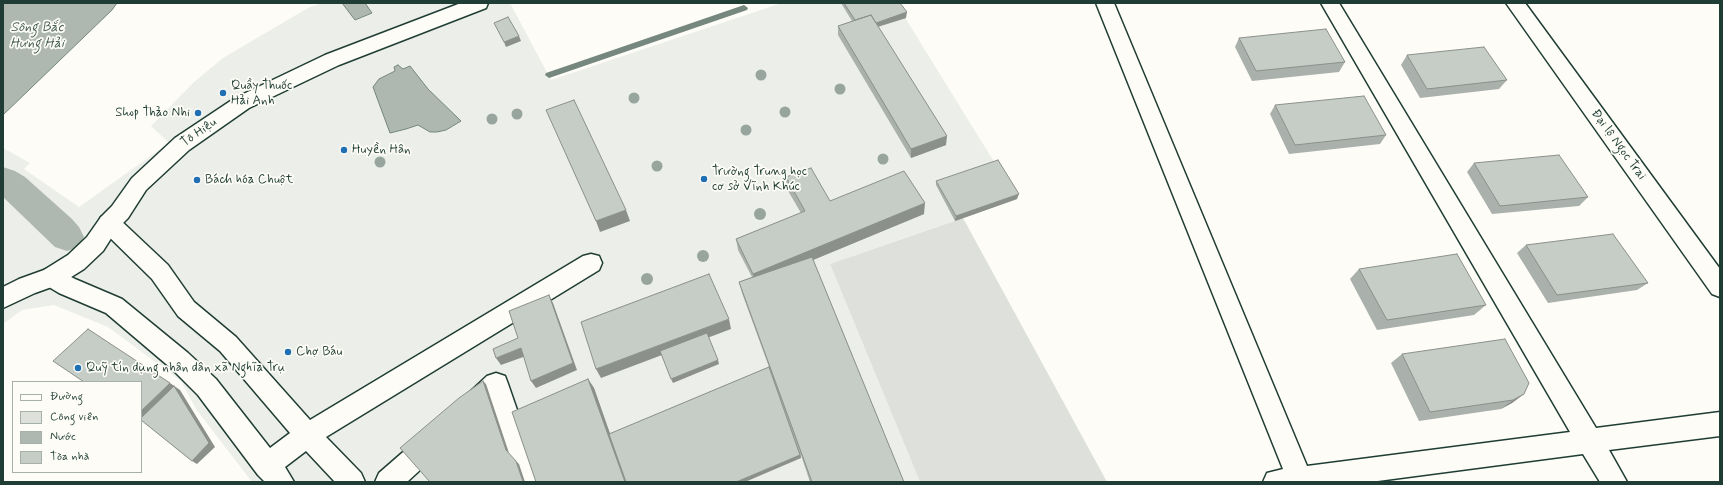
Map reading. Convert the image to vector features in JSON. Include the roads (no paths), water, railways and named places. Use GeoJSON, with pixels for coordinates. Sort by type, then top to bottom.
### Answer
{"type":"FeatureCollection","features":[{"type":"Feature","properties":{"kind":"street","name":"Tô Hiệu"},"geometry":{"type":"LineString","coordinates":[[3,298],[27,286],[52,277],[76,262],[95,244],[109,223],[124,207],[139,184],[182,144],[242,103],[332,60],[479,3]]}},
{"type":"Feature","properties":{"kind":"street"},"geometry":{"type":"LineString","coordinates":[[1105,3],[1292,481],[1590,440],[1720,424]]}},
{"type":"Feature","properties":{"kind":"street"},"geometry":{"type":"LineString","coordinates":[[1330,3],[1614,482]]}},
{"type":"Feature","properties":{"kind":"street","name":"Đại lộ Ngọc Trai"},"geometry":{"type":"LineString","coordinates":[[1515,3],[1720,287]]}},
{"type":"Feature","properties":{"kind":"street"},"geometry":{"type":"LineString","coordinates":[[109,223],[160,272],[186,309],[228,344],[306,435],[352,482]]}},
{"type":"Feature","properties":{"kind":"street"},"geometry":{"type":"LineString","coordinates":[[52,277],[67,286],[114,306],[180,361],[207,387],[274,474],[306,435],[591,263]]}},
{"type":"Feature","properties":{"kind":"street"},"geometry":{"type":"LineString","coordinates":[[388,482],[434,455],[458,428],[479,414],[496,384],[518,471]]}},
{"type":"Feature","properties":{"kind":"water","name":"Sông Bắc Hưng Hải"},"geometry":{"type":"Polygon","coordinates":[[[3,3],[117,3],[112,10],[3,115],[3,3]]]}},
{"type":"Feature","properties":{"kind":"water"},"geometry":{"type":"Polygon","coordinates":[[[342,3],[365,3],[372,13],[355,20],[342,3]]]}},
{"type":"Feature","properties":{"kind":"water"},"geometry":{"type":"Polygon","coordinates":[[[398,65],[403,69],[410,66],[428,89],[461,121],[446,130],[437,132],[430,132],[418,125],[390,133],[373,87],[379,79],[395,71],[394,67],[398,65]]]}},
{"type":"Feature","properties":{"kind":"waterway"},"geometry":{"type":"LineString","coordinates":[[549,75],[744,8]]}},
{"type":"Feature","properties":{"kind":"waterway"},"geometry":{"type":"LineString","coordinates":[[3,180],[13,186],[67,237]]}},
{"type":"Feature","properties":{"kind":"place","name":"Quầy Thuốc Hải Anh"},"geometry":{"type":"Point","coordinates":[223,93]}},
{"type":"Feature","properties":{"kind":"place","name":"Shop Thảo Nhi"},"geometry":{"type":"Point","coordinates":[198,113]}},
{"type":"Feature","properties":{"kind":"place","name":"Huyền Hân"},"geometry":{"type":"Point","coordinates":[344,150]}},
{"type":"Feature","properties":{"kind":"place","name":"Trường Trung học cơ sở Vĩnh Khúc"},"geometry":{"type":"Point","coordinates":[704,179]}},
{"type":"Feature","properties":{"kind":"place","name":"Bách hóa Chuột"},"geometry":{"type":"Point","coordinates":[197,180]}},
{"type":"Feature","properties":{"kind":"place","name":"Chợ Báu"},"geometry":{"type":"Point","coordinates":[288,352]}},
{"type":"Feature","properties":{"kind":"place","name":"Quỹ tín dụng nhân dân xã Nghĩa Trụ"},"geometry":{"type":"Point","coordinates":[78,368]}}]}
